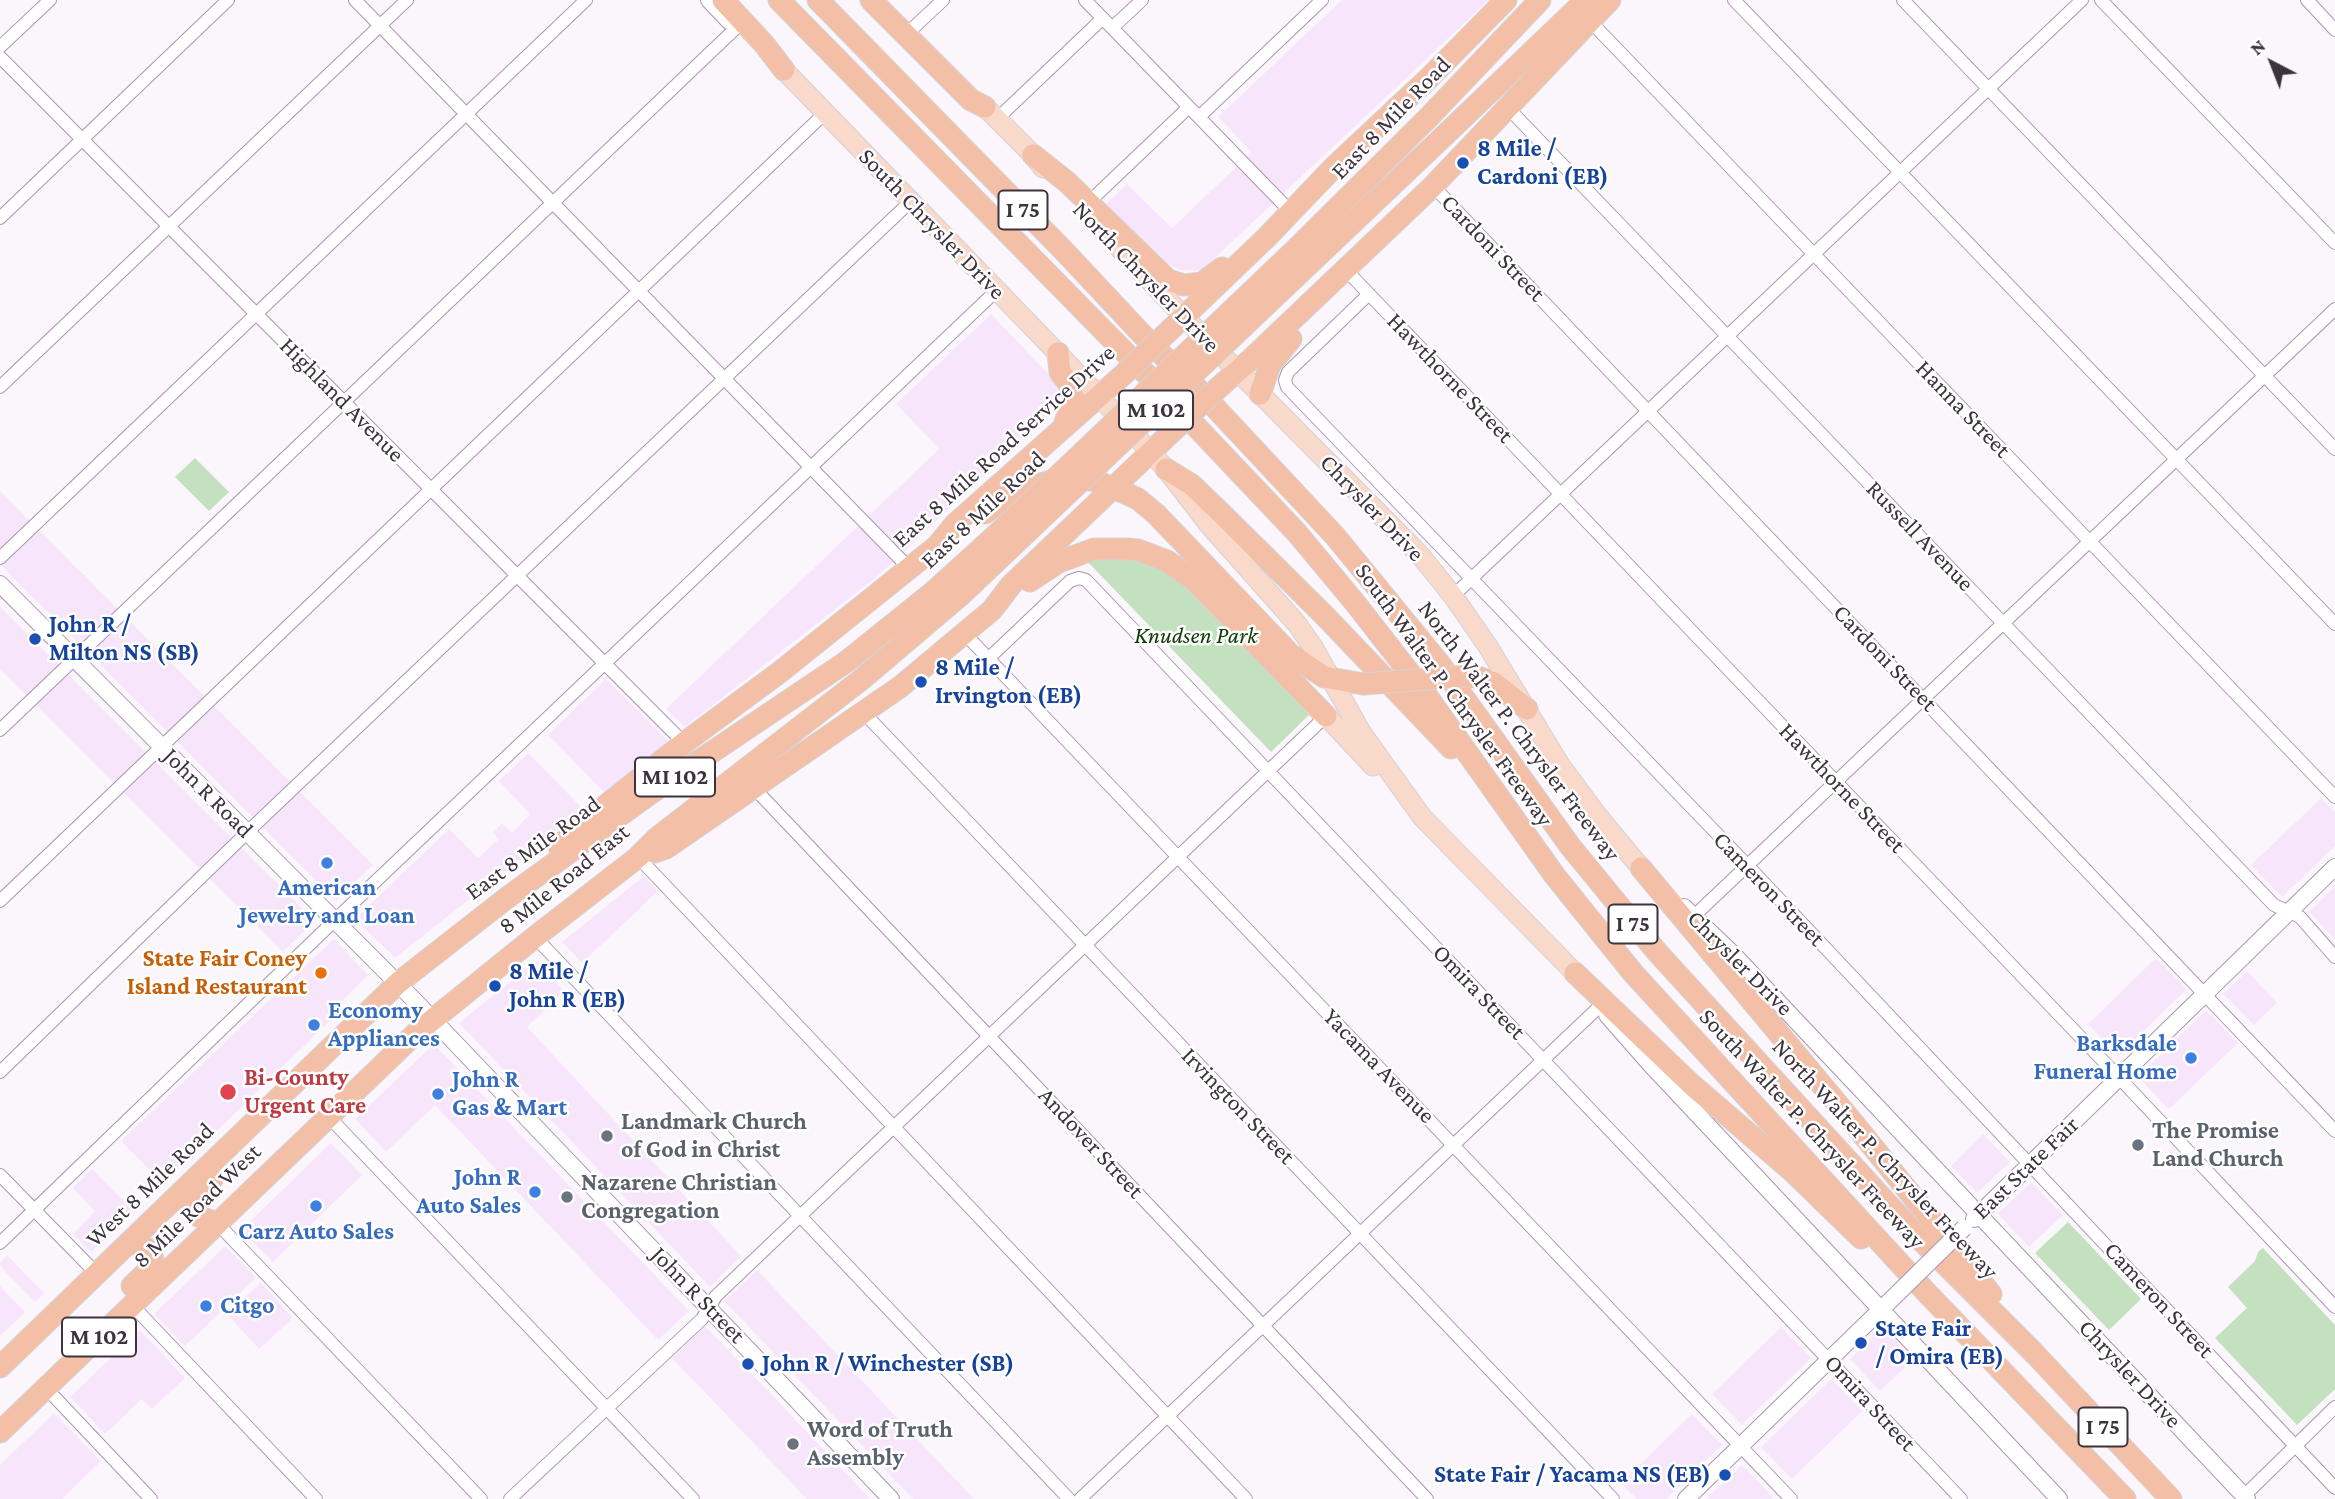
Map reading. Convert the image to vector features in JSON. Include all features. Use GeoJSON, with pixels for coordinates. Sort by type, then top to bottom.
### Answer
{"type":"FeatureCollection","features":[{"type":"Feature","properties":{"kind":"highway"},"geometry":{"type":"LineString","coordinates":[[723,0],[784,70]]}},
{"type":"Feature","properties":{"kind":"highway","name":"South Walter P. Chrysler Freeway"},"geometry":{"type":"LineString","coordinates":[[779,0],[1152,380],[1297,533],[1419,685],[1555,876],[1633,973],[1926,1292],[2125,1499]]}},
{"type":"Feature","properties":{"kind":"highway","name":"North Walter P. Chrysler Freeway"},"geometry":{"type":"LineString","coordinates":[[818,0],[1267,462],[1366,573],[1439,663],[1570,846],[1657,952],[1918,1237],[2035,1354],[2171,1499]]}},
{"type":"Feature","properties":{"kind":"highway"},"geometry":{"type":"LineString","coordinates":[[871,0],[971,100],[991,113]]}},
{"type":"Feature","properties":{"kind":"highway","name":"East 8 Mile Road Service Drive"},"geometry":{"type":"LineString","coordinates":[[508,897],[580,826],[684,743],[780,672],[937,546],[955,524],[1124,374],[1267,237],[1334,167],[1429,78],[1506,0]]}},
{"type":"Feature","properties":{"kind":"highway","name":"East 8 Mile Road"},"geometry":{"type":"LineString","coordinates":[[398,983],[508,897],[669,781],[846,662],[932,593],[1296,249],[1428,118],[1540,0]]}},
{"type":"Feature","properties":{"kind":"highway","name":"East 8 Mile Road"},"geometry":{"type":"LineString","coordinates":[[862,679],[962,594],[1445,135],[1588,10],[1609,0]]}},
{"type":"Feature","properties":{"kind":"highway","name":"East 8 Mile Road"},"geometry":{"type":"LineString","coordinates":[[1151,452],[1433,186],[1508,108],[1588,10]]}},
{"type":"Feature","properties":{"kind":"highway"},"geometry":{"type":"LineString","coordinates":[[1033,155],[1067,182],[1090,210],[1164,277],[1178,285],[1202,283],[1267,237]]}},
{"type":"Feature","properties":{"kind":"highway"},"geometry":{"type":"LineString","coordinates":[[1260,394],[1275,356],[1338,288],[1346,270]]}},
{"type":"Feature","properties":{"kind":"highway"},"geometry":{"type":"LineString","coordinates":[[1058,354],[1060,372],[1069,384],[1073,399],[1062,427]]}},
{"type":"Feature","properties":{"kind":"highway"},"geometry":{"type":"LineString","coordinates":[[988,613],[1012,585],[1151,452]]}},
{"type":"Feature","properties":{"kind":"highway"},"geometry":{"type":"LineString","coordinates":[[1166,468],[1192,485],[1221,513],[1487,783]]}},
{"type":"Feature","properties":{"kind":"highway"},"geometry":{"type":"LineString","coordinates":[[937,546],[962,531],[1003,499],[1032,485],[1069,479],[1093,480],[1138,499],[1156,514],[1283,648],[1324,677],[1363,684],[1478,677],[1494,683],[1527,709]]}},
{"type":"Feature","properties":{"kind":"highway"},"geometry":{"type":"LineString","coordinates":[[638,857],[666,848],[863,712],[883,701],[988,613],[1042,572],[1079,553],[1094,549],[1116,548],[1145,552],[1167,561],[1194,580],[1326,716]]}},
{"type":"Feature","properties":{"kind":"highway","name":"8 Mile Road East"},"geometry":{"type":"LineString","coordinates":[[433,1019],[638,857],[658,837],[862,679]]}},
{"type":"Feature","properties":{"kind":"highway"},"geometry":{"type":"LineString","coordinates":[[1641,868],[1972,1269],[2035,1354]]}},
{"type":"Feature","properties":{"kind":"highway"},"geometry":{"type":"LineString","coordinates":[[1575,973],[1691,1084],[1792,1171],[1900,1277],[1926,1292]]}},
{"type":"Feature","properties":{"kind":"highway","name":"West 8 Mile Road"},"geometry":{"type":"LineString","coordinates":[[0,1367],[398,983]]}},
{"type":"Feature","properties":{"kind":"highway","name":"8 Mile Road West"},"geometry":{"type":"LineString","coordinates":[[0,1432],[328,1116],[433,1019]]}},
{"type":"Feature","properties":{"kind":"highway"},"geometry":{"type":"LineString","coordinates":[[217,1223],[196,1214],[193,1205],[195,1198],[318,1079],[340,1039]]}},
{"type":"Feature","properties":{"kind":"highway"},"geometry":{"type":"LineString","coordinates":[[0,1415],[151,1268],[151,1253],[146,1248],[130,1242]]}},
{"type":"Feature","properties":{"kind":"highway"},"geometry":{"type":"LineString","coordinates":[[0,1385],[19,1367],[36,1332]]}},
{"type":"Feature","properties":{"kind":"main road","name":"South Chrysler Drive"},"geometry":{"type":"LineString","coordinates":[[709,0],[756,48],[784,70],[1151,452]]}},
{"type":"Feature","properties":{"kind":"main road"},"geometry":{"type":"LineString","coordinates":[[883,0],[1033,155]]}},
{"type":"Feature","properties":{"kind":"main road","name":"North Chrysler Drive"},"geometry":{"type":"LineString","coordinates":[[1090,210],[1177,323],[1238,371]]}},
{"type":"Feature","properties":{"kind":"main road","name":"Chrysler Drive"},"geometry":{"type":"LineString","coordinates":[[1238,371],[1420,555],[1487,645],[1560,765],[1641,868],[1733,954],[2246,1497]]}},
{"type":"Feature","properties":{"kind":"main road"},"geometry":{"type":"LineString","coordinates":[[1151,452],[1209,526],[1290,615],[1313,648],[1361,732],[1422,817]]}},
{"type":"Feature","properties":{"kind":"main road","name":"John R Road"},"geometry":{"type":"LineString","coordinates":[[0,584],[416,1002]]}},
{"type":"Feature","properties":{"kind":"main road"},"geometry":{"type":"LineString","coordinates":[[1326,716],[1575,973],[1650,1064],[2059,1499]]}},
{"type":"Feature","properties":{"kind":"main road","name":"East State Fair"},"geometry":{"type":"LineString","coordinates":[[1686,1499],[2335,867]]}},
{"type":"Feature","properties":{"kind":"main road","name":"John R Street"},"geometry":{"type":"LineString","coordinates":[[416,1002],[891,1499]]}},
{"type":"Feature","properties":{"kind":"street"},"geometry":{"type":"LineString","coordinates":[[0,47],[50,0]]}},
{"type":"Feature","properties":{"kind":"street"},"geometry":{"type":"LineString","coordinates":[[0,218],[228,0]]}},
{"type":"Feature","properties":{"kind":"street"},"geometry":{"type":"LineString","coordinates":[[355,0],[910,569]]}},
{"type":"Feature","properties":{"kind":"street"},"geometry":{"type":"LineString","coordinates":[[0,387],[407,0]]}},
{"type":"Feature","properties":{"kind":"street"},"geometry":{"type":"LineString","coordinates":[[0,558],[586,0]]}},
{"type":"Feature","properties":{"kind":"street"},"geometry":{"type":"LineString","coordinates":[[912,29],[943,0]]}},
{"type":"Feature","properties":{"kind":"street"},"geometry":{"type":"LineString","coordinates":[[1085,0],[1291,212]]}},
{"type":"Feature","properties":{"kind":"street"},"geometry":{"type":"LineString","coordinates":[[991,113],[1107,23],[1142,0]]}},
{"type":"Feature","properties":{"kind":"street"},"geometry":{"type":"LineString","coordinates":[[1199,117],[1322,0]]}},
{"type":"Feature","properties":{"kind":"street"},"geometry":{"type":"LineString","coordinates":[[1734,0],[2335,624]]}},
{"type":"Feature","properties":{"kind":"street"},"geometry":{"type":"LineString","coordinates":[[1902,0],[2335,449]]}},
{"type":"Feature","properties":{"kind":"street"},"geometry":{"type":"LineString","coordinates":[[1453,596],[2082,0]]}},
{"type":"Feature","properties":{"kind":"street"},"geometry":{"type":"LineString","coordinates":[[2101,0],[2335,243]]}},
{"type":"Feature","properties":{"kind":"street"},"geometry":{"type":"LineString","coordinates":[[2307,0],[2335,30]]}},
{"type":"Feature","properties":{"kind":"street","name":"Hanna Street"},"geometry":{"type":"LineString","coordinates":[[1588,10],[1814,253],[2335,797]]}},
{"type":"Feature","properties":{"kind":"street"},"geometry":{"type":"LineString","coordinates":[[0,730],[736,28]]}},
{"type":"Feature","properties":{"kind":"street","name":"Highland Avenue"},"geometry":{"type":"LineString","coordinates":[[0,57],[684,743]]}},
{"type":"Feature","properties":{"kind":"street"},"geometry":{"type":"LineString","coordinates":[[1090,210],[1189,107]]}},
{"type":"Feature","properties":{"kind":"street","name":"Russell Avenue"},"geometry":{"type":"LineString","coordinates":[[1508,108],[2274,905],[2300,917],[2335,957]]}},
{"type":"Feature","properties":{"kind":"street"},"geometry":{"type":"LineString","coordinates":[[0,901],[825,113]]}},
{"type":"Feature","properties":{"kind":"street","name":"Cardoni Street"},"geometry":{"type":"LineString","coordinates":[[1433,186],[2335,1131]]}},
{"type":"Feature","properties":{"kind":"street"},"geometry":{"type":"LineString","coordinates":[[0,1072],[910,202]]}},
{"type":"Feature","properties":{"kind":"street","name":"Hawthorne Street"},"geometry":{"type":"LineString","coordinates":[[1346,270],[2119,1077],[2335,1307]]}},
{"type":"Feature","properties":{"kind":"street"},"geometry":{"type":"LineString","coordinates":[[0,1243],[334,920],[996,291]]}},
{"type":"Feature","properties":{"kind":"street","name":"Cameron Street"},"geometry":{"type":"LineString","coordinates":[[1369,294],[1288,372],[1286,384],[1748,866],[2335,1488]]}},
{"type":"Feature","properties":{"kind":"street"},"geometry":{"type":"LineString","coordinates":[[1694,916],[2335,309]]}},
{"type":"Feature","properties":{"kind":"street","name":"Omira Street"},"geometry":{"type":"LineString","coordinates":[[989,658],[1070,581],[1082,579],[1961,1499]]}},
{"type":"Feature","properties":{"kind":"street","name":"Yacama Avenue"},"geometry":{"type":"LineString","coordinates":[[965,634],[1791,1499]]}},
{"type":"Feature","properties":{"kind":"street","name":"Irvington Street"},"geometry":{"type":"LineString","coordinates":[[863,712],[1613,1499]]}},
{"type":"Feature","properties":{"kind":"street"},"geometry":{"type":"LineString","coordinates":[[510,1499],[702,1318],[716,1296],[799,1216],[1326,716]]}},
{"type":"Feature","properties":{"kind":"street","name":"Andover Street"},"geometry":{"type":"LineString","coordinates":[[754,788],[1427,1499]]}},
{"type":"Feature","properties":{"kind":"street"},"geometry":{"type":"LineString","coordinates":[[638,857],[1246,1499]]}},
{"type":"Feature","properties":{"kind":"street"},"geometry":{"type":"LineString","coordinates":[[534,937],[1069,1499]]}},
{"type":"Feature","properties":{"kind":"street"},"geometry":{"type":"LineString","coordinates":[[1080,1499],[1600,1006]]}},
{"type":"Feature","properties":{"kind":"street"},"geometry":{"type":"LineString","coordinates":[[328,1116],[693,1499]]}},
{"type":"Feature","properties":{"kind":"street"},"geometry":{"type":"LineString","coordinates":[[0,1175],[97,1274]]}},
{"type":"Feature","properties":{"kind":"street"},"geometry":{"type":"LineString","coordinates":[[217,1223],[481,1499]]}},
{"type":"Feature","properties":{"kind":"street"},"geometry":{"type":"LineString","coordinates":[[132,1306],[316,1499]]}},
{"type":"Feature","properties":{"kind":"street"},"geometry":{"type":"LineString","coordinates":[[46,1388],[151,1499]]}},
{"type":"Feature","properties":{"kind":"street"},"geometry":{"type":"LineString","coordinates":[[2246,1497],[2335,1407]]}},
{"type":"Feature","properties":{"kind":"shaded area"},"geometry":{"type":"Polygon","coordinates":[[[1342,0],[1489,0],[1201,271],[1180,270],[1169,264],[1105,205],[1127,184],[1172,228],[1252,152],[1218,117],[1342,0]]]}},
{"type":"Feature","properties":{"kind":"shaded area"},"geometry":{"type":"Polygon","coordinates":[[[991,314],[1057,383],[1061,403],[880,574],[685,727],[666,709],[939,449],[896,404],[991,314]]]}},
{"type":"Feature","properties":{"kind":"shaded area"},"geometry":{"type":"Polygon","coordinates":[[[0,491],[373,865],[336,901],[0,564],[0,491]]]}},
{"type":"Feature","properties":{"kind":"shaded area"},"geometry":{"type":"Polygon","coordinates":[[[0,606],[315,921],[283,952],[0,669],[0,606]]]}},
{"type":"Feature","properties":{"kind":"shaded area"},"geometry":{"type":"Polygon","coordinates":[[[606,679],[668,741],[604,792],[548,735],[606,679]]]}},
{"type":"Feature","properties":{"kind":"shaded area"},"geometry":{"type":"Polygon","coordinates":[[[528,753],[583,809],[395,958],[355,919],[449,829],[478,858],[499,839],[493,833],[502,823],[512,833],[530,814],[499,781],[528,753]]]}},
{"type":"Feature","properties":{"kind":"shaded area"},"geometry":{"type":"Polygon","coordinates":[[[2321,798],[2335,812],[2335,846],[2282,897],[2251,865],[2321,798]]]}},
{"type":"Feature","properties":{"kind":"shaded area"},"geometry":{"type":"Polygon","coordinates":[[[644,876],[658,891],[582,963],[562,942],[644,876]]]}},
{"type":"Feature","properties":{"kind":"shaded area"},"geometry":{"type":"Polygon","coordinates":[[[2335,886],[2335,939],[2309,912],[2335,886]]]}},
{"type":"Feature","properties":{"kind":"shaded area"},"geometry":{"type":"Polygon","coordinates":[[[334,939],[368,975],[335,1008],[339,1012],[163,1183],[121,1141],[334,939]]]}},
{"type":"Feature","properties":{"kind":"shaded area"},"geometry":{"type":"Polygon","coordinates":[[[2156,958],[2187,989],[2118,1056],[2088,1024],[2156,958]]]}},
{"type":"Feature","properties":{"kind":"shaded area"},"geometry":{"type":"Polygon","coordinates":[[[536,961],[564,991],[527,1027],[741,1256],[710,1287],[459,1023],[536,961]]]}},
{"type":"Feature","properties":{"kind":"shaded area"},"geometry":{"type":"Polygon","coordinates":[[[2247,971],[2277,1003],[2254,1025],[2223,994],[2247,971]]]}},
{"type":"Feature","properties":{"kind":"shaded area"},"geometry":{"type":"Polygon","coordinates":[[[2206,1010],[2238,1043],[2169,1109],[2138,1077],[2206,1010]]]}},
{"type":"Feature","properties":{"kind":"shaded area"},"geometry":{"type":"Polygon","coordinates":[[[434,1044],[689,1311],[658,1340],[435,1105],[386,1152],[355,1119],[434,1044]]]}},
{"type":"Feature","properties":{"kind":"shaded area"},"geometry":{"type":"Polygon","coordinates":[[[1983,1134],[2010,1162],[1977,1193],[1951,1166],[1983,1134]]]}},
{"type":"Feature","properties":{"kind":"shaded area"},"geometry":{"type":"Polygon","coordinates":[[[331,1143],[362,1175],[273,1262],[241,1230],[331,1143]]]}},
{"type":"Feature","properties":{"kind":"shaded area"},"geometry":{"type":"Polygon","coordinates":[[[92,1169],[134,1211],[91,1252],[73,1234],[95,1211],[73,1188],[92,1169]]]}},
{"type":"Feature","properties":{"kind":"shaded area"},"geometry":{"type":"Polygon","coordinates":[[[2031,1182],[2063,1215],[2029,1247],[1998,1214],[2031,1182]]]}},
{"type":"Feature","properties":{"kind":"shaded area"},"geometry":{"type":"Polygon","coordinates":[[[225,1246],[256,1278],[185,1346],[154,1314],[225,1246]]]}},
{"type":"Feature","properties":{"kind":"shaded area"},"geometry":{"type":"Polygon","coordinates":[[[7,1255],[44,1293],[35,1302],[0,1266],[0,1262],[7,1255]]]}},
{"type":"Feature","properties":{"kind":"shaded area"},"geometry":{"type":"Polygon","coordinates":[[[757,1270],[974,1499],[913,1499],[724,1301],[757,1270]]]}},
{"type":"Feature","properties":{"kind":"shaded area"},"geometry":{"type":"Polygon","coordinates":[[[261,1283],[293,1318],[259,1349],[227,1314],[261,1283]]]}},
{"type":"Feature","properties":{"kind":"shaded area"},"geometry":{"type":"Polygon","coordinates":[[[0,1286],[25,1312],[0,1336],[0,1286]]]}},
{"type":"Feature","properties":{"kind":"shaded area"},"geometry":{"type":"Polygon","coordinates":[[[705,1326],[870,1499],[807,1499],[672,1358],[705,1326]]]}},
{"type":"Feature","properties":{"kind":"shaded area"},"geometry":{"type":"Polygon","coordinates":[[[1781,1327],[1811,1358],[1742,1425],[1712,1394],[1781,1327]]]}},
{"type":"Feature","properties":{"kind":"shaded area"},"geometry":{"type":"Polygon","coordinates":[[[1883,1327],[1914,1359],[1880,1391],[1850,1359],[1883,1327]]]}},
{"type":"Feature","properties":{"kind":"shaded area"},"geometry":{"type":"Polygon","coordinates":[[[140,1330],[185,1378],[152,1409],[142,1399],[105,1434],[70,1397],[140,1330]]]}},
{"type":"Feature","properties":{"kind":"shaded area"},"geometry":{"type":"Polygon","coordinates":[[[1831,1379],[1862,1411],[1792,1479],[1761,1447],[1831,1379]]]}},
{"type":"Feature","properties":{"kind":"shaded area"},"geometry":{"type":"Polygon","coordinates":[[[54,1413],[101,1461],[62,1499],[0,1499],[0,1465],[54,1413]]]}},
{"type":"Feature","properties":{"kind":"shaded area"},"geometry":{"type":"Polygon","coordinates":[[[1692,1414],[1722,1445],[1666,1499],[1637,1499],[1621,1483],[1692,1414]]]}},
{"type":"Feature","properties":{"kind":"shaded area"},"geometry":{"type":"Polygon","coordinates":[[[1742,1465],[1773,1497],[1771,1499],[1706,1499],[1742,1465]]]}},
{"type":"Feature","properties":{"kind":"green space"},"geometry":{"type":"Polygon","coordinates":[[[195,458],[229,492],[209,511],[175,477],[195,458]]]}},
{"type":"Feature","properties":{"kind":"green space","name":"Knudsen Park"},"geometry":{"type":"Polygon","coordinates":[[[1120,555],[1159,565],[1184,583],[1309,715],[1271,752],[1083,557],[1120,555]]]}},
{"type":"Feature","properties":{"kind":"green space"},"geometry":{"type":"Polygon","coordinates":[[[2068,1222],[2141,1299],[2109,1330],[2035,1253],[2068,1222]]]}},
{"type":"Feature","properties":{"kind":"green space"},"geometry":{"type":"Polygon","coordinates":[[[2263,1248],[2335,1325],[2335,1389],[2297,1425],[2215,1338],[2247,1308],[2228,1287],[2255,1261],[2258,1252],[2263,1248]]]}},
{"type":"Feature","properties":{"kind":"place","name":"8 Mile / Cardoni (EB)"},"geometry":{"type":"Point","coordinates":[1463,163]}},
{"type":"Feature","properties":{"kind":"place","name":"John R / Milton NS (SB)"},"geometry":{"type":"Point","coordinates":[35,639]}},
{"type":"Feature","properties":{"kind":"place","name":"8 Mile / Irvington (EB)"},"geometry":{"type":"Point","coordinates":[921,682]}},
{"type":"Feature","properties":{"kind":"place","name":"American Jewelry and Loan"},"geometry":{"type":"Point","coordinates":[327,863]}},
{"type":"Feature","properties":{"kind":"place","name":"State Fair Coney Island Restaurant"},"geometry":{"type":"Point","coordinates":[321,973]}},
{"type":"Feature","properties":{"kind":"place","name":"8 Mile / John R (EB)"},"geometry":{"type":"Point","coordinates":[495,986]}},
{"type":"Feature","properties":{"kind":"place","name":"Economy Appliances"},"geometry":{"type":"Point","coordinates":[314,1025]}},
{"type":"Feature","properties":{"kind":"place","name":"Barksdale Funeral Home"},"geometry":{"type":"Point","coordinates":[2191,1058]}},
{"type":"Feature","properties":{"kind":"place","name":"Bi-County Urgent Care"},"geometry":{"type":"Point","coordinates":[228,1092]}},
{"type":"Feature","properties":{"kind":"place","name":"John R Gas & Mart"},"geometry":{"type":"Point","coordinates":[438,1094]}},
{"type":"Feature","properties":{"kind":"place","name":"Landmark Church of God in Christ"},"geometry":{"type":"Point","coordinates":[607,1136]}},
{"type":"Feature","properties":{"kind":"place","name":"The Promise Land Church"},"geometry":{"type":"Point","coordinates":[2138,1145]}},
{"type":"Feature","properties":{"kind":"place","name":"John R Auto Sales"},"geometry":{"type":"Point","coordinates":[535,1192]}},
{"type":"Feature","properties":{"kind":"place","name":"Nazarene Christian Congregation"},"geometry":{"type":"Point","coordinates":[567,1197]}},
{"type":"Feature","properties":{"kind":"place","name":"Carz Auto Sales"},"geometry":{"type":"Point","coordinates":[316,1206]}},
{"type":"Feature","properties":{"kind":"place","name":"Citgo"},"geometry":{"type":"Point","coordinates":[206,1306]}},
{"type":"Feature","properties":{"kind":"place","name":"State Fair / Omira (EB)"},"geometry":{"type":"Point","coordinates":[1861,1343]}},
{"type":"Feature","properties":{"kind":"place","name":"John R / Winchester (SB)"},"geometry":{"type":"Point","coordinates":[748,1364]}},
{"type":"Feature","properties":{"kind":"place","name":"Word of Truth Assembly"},"geometry":{"type":"Point","coordinates":[793,1444]}},
{"type":"Feature","properties":{"kind":"place","name":"State Fair / Yacama NS (EB)"},"geometry":{"type":"Point","coordinates":[1725,1475]}}]}
